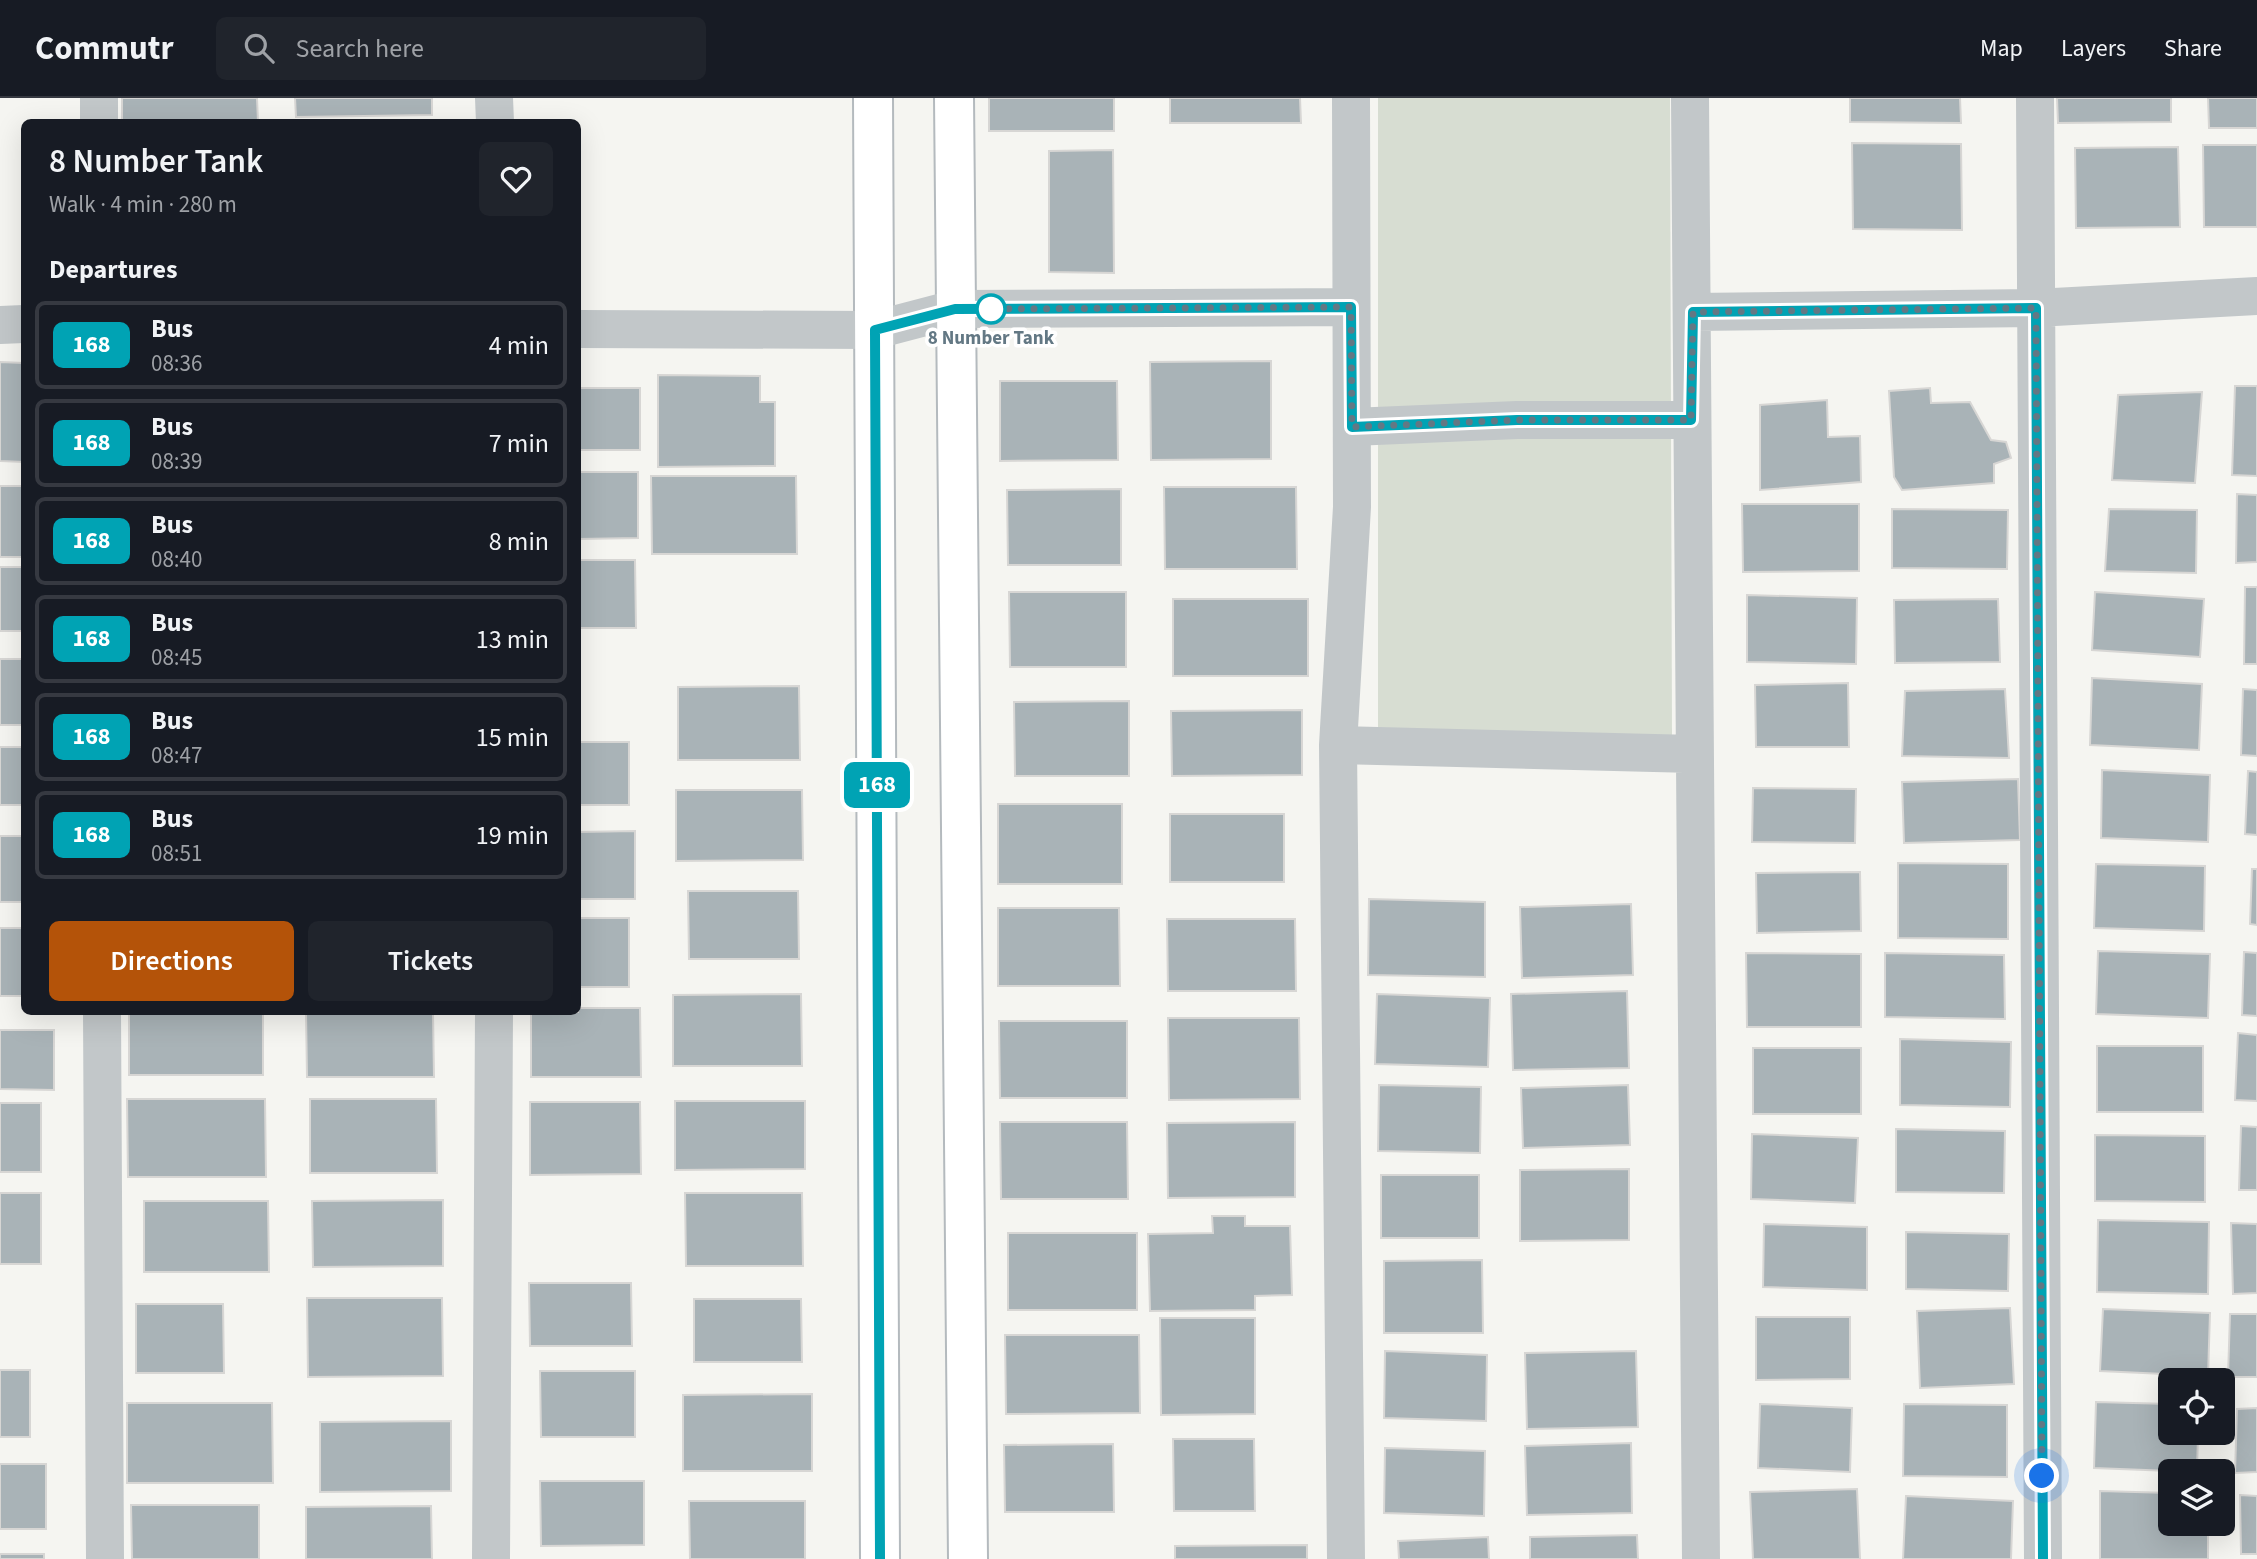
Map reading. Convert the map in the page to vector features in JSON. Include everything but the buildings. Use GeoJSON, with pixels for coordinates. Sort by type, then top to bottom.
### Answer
{"type":"FeatureCollection","features":[{"type":"Feature","properties":{"kind":"main road"},"geometry":{"type":"LineString","coordinates":[[873,98],[880,1559]]}},
{"type":"Feature","properties":{"kind":"main road"},"geometry":{"type":"LineString","coordinates":[[954,98],[968,1559]]}},
{"type":"Feature","properties":{"kind":"street"},"geometry":{"type":"LineString","coordinates":[[99,98],[99,119]]}},
{"type":"Feature","properties":{"kind":"street"},"geometry":{"type":"LineString","coordinates":[[494,98],[495,119]]}},
{"type":"Feature","properties":{"kind":"street"},"geometry":{"type":"LineString","coordinates":[[1346,1559],[1338,745],[1352,507],[1351,98]]}},
{"type":"Feature","properties":{"kind":"street"},"geometry":{"type":"LineString","coordinates":[[1690,98],[1701,1559]]}},
{"type":"Feature","properties":{"kind":"street"},"geometry":{"type":"LineString","coordinates":[[2035,98],[2043,1559]]}},
{"type":"Feature","properties":{"kind":"street"},"geometry":{"type":"LineString","coordinates":[[1693,312],[2036,308],[2257,296]]}},
{"type":"Feature","properties":{"kind":"street"},"geometry":{"type":"LineString","coordinates":[[581,329],[875,330],[955,309],[1351,307]]}},
{"type":"Feature","properties":{"kind":"street"},"geometry":{"type":"LineString","coordinates":[[0,325],[21,324]]}},
{"type":"Feature","properties":{"kind":"street"},"geometry":{"type":"LineString","coordinates":[[1352,427],[1517,420],[1691,420]]}},
{"type":"Feature","properties":{"kind":"street"},"geometry":{"type":"LineString","coordinates":[[1338,745],[1694,754]]}},
{"type":"Feature","properties":{"kind":"street"},"geometry":{"type":"LineString","coordinates":[[102,1015],[105,1559]]}},
{"type":"Feature","properties":{"kind":"street"},"geometry":{"type":"LineString","coordinates":[[491,1559],[494,1015]]}},
{"type":"Feature","properties":{"kind":"shaded area"},"geometry":{"type":"Polygon","coordinates":[[[1378,98],[1670,98],[1672,738],[1378,732],[1378,98]]]}},
{"type":"Feature","properties":{"kind":"bus line","name":"168"},"geometry":{"type":"LineString","coordinates":[[880,1559],[875,330],[955,309],[1351,307],[1352,427],[1517,420],[1691,420],[1693,312],[2036,308],[2043,1559]]}},
{"type":"Feature","properties":{"kind":"place","name":"8 Number Tank"},"geometry":{"type":"Point","coordinates":[991,309]}},
{"type":"Feature","properties":{"kind":"route"},"geometry":{"type":"LineString","coordinates":[[991,309],[981,309],[1351,307],[1352,427],[1517,420],[1691,420],[1693,312],[2036,308],[2042,1476]]}}]}
